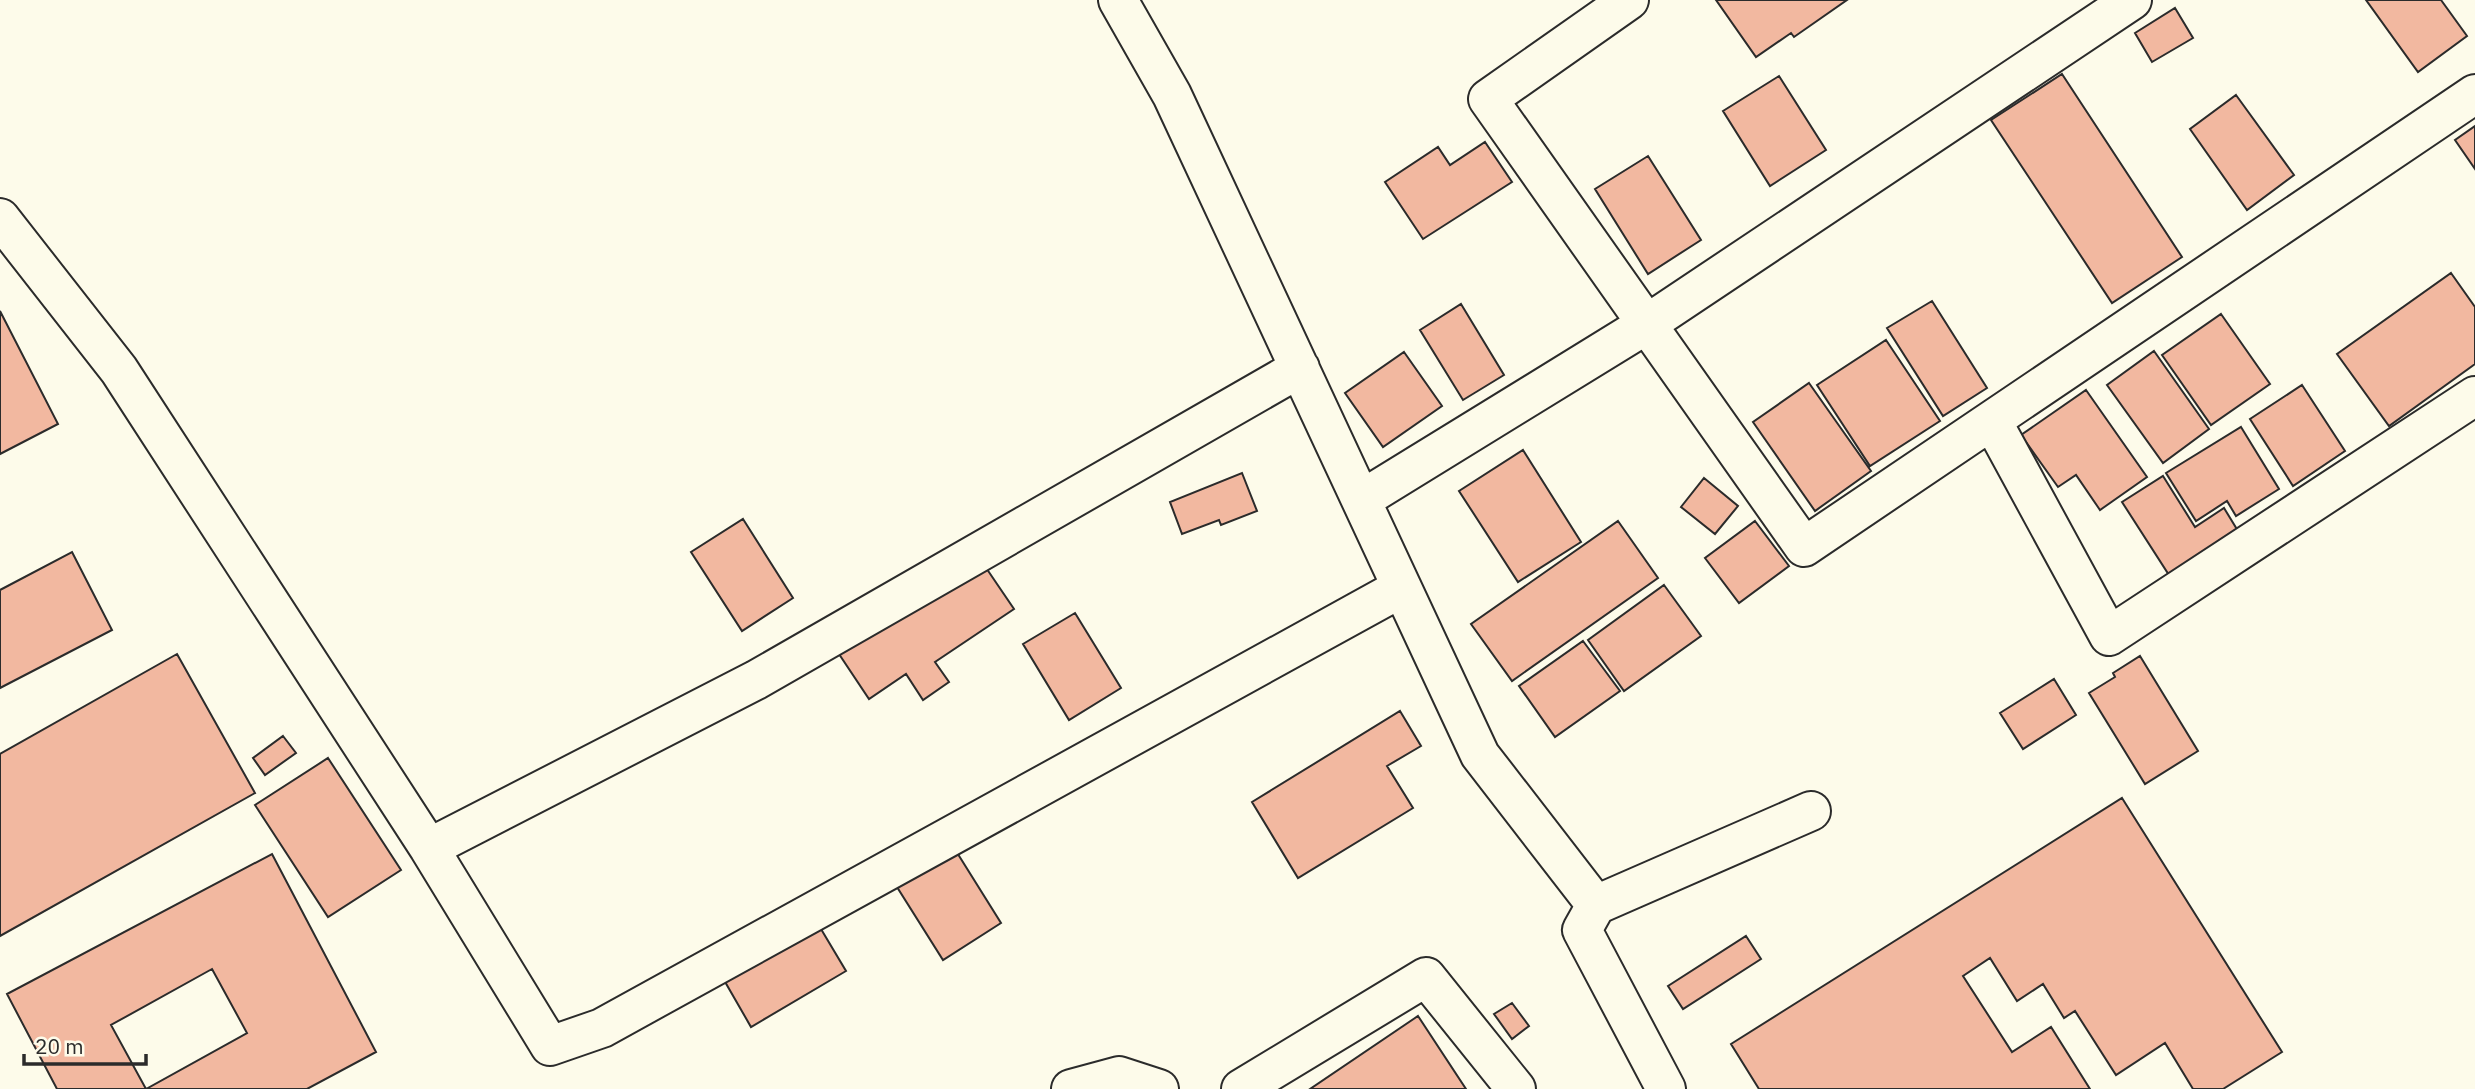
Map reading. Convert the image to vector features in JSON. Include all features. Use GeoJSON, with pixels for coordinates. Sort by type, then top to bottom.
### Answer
{"type":"FeatureCollection","features":[{"type":"Feature","properties":{"kind":"street"},"geometry":{"type":"LineString","coordinates":[[1118,0],[1172,95],[1480,755],[1596,905]]}},
{"type":"Feature","properties":{"kind":"street"},"geometry":{"type":"LineString","coordinates":[[1629,0],[1488,99],[1804,547],[2475,94]]}},
{"type":"Feature","properties":{"kind":"street"},"geometry":{"type":"LineString","coordinates":[[1361,500],[1647,324],[2132,0]]}},
{"type":"Feature","properties":{"kind":"street"},"geometry":{"type":"LineString","coordinates":[[0,218],[119,370],[429,848],[550,1046],[602,1028],[1402,588]]}},
{"type":"Feature","properties":{"kind":"street"},"geometry":{"type":"LineString","coordinates":[[429,848],[756,680],[1300,368]]}},
{"type":"Feature","properties":{"kind":"street"},"geometry":{"type":"LineString","coordinates":[[1992,421],[2109,636],[2475,396]]}},
{"type":"Feature","properties":{"kind":"street"},"geometry":{"type":"LineString","coordinates":[[1666,1089],[1582,930],[1596,905],[1811,811]]}},
{"type":"Feature","properties":{"kind":"street"},"geometry":{"type":"LineString","coordinates":[[1241,1089],[1426,976],[1516,1089]]}},
{"type":"Feature","properties":{"kind":"street"},"geometry":{"type":"LineString","coordinates":[[1071,1089],[1119,1076],[1159,1089]]}},
{"type":"Feature","properties":{"kind":"building"},"geometry":{"type":"Polygon","coordinates":[[[1716,0],[1847,0],[1794,37],[1791,33],[1756,57],[1716,0]]]}},
{"type":"Feature","properties":{"kind":"building"},"geometry":{"type":"Polygon","coordinates":[[[2366,0],[2441,0],[2467,36],[2418,72],[2366,0]]]}},
{"type":"Feature","properties":{"kind":"building"},"geometry":{"type":"Polygon","coordinates":[[[2175,8],[2193,38],[2152,62],[2135,33],[2175,8]]]}},
{"type":"Feature","properties":{"kind":"building"},"geometry":{"type":"Polygon","coordinates":[[[2062,74],[2182,257],[2112,303],[1991,120],[2062,74]]]}},
{"type":"Feature","properties":{"kind":"building"},"geometry":{"type":"Polygon","coordinates":[[[1779,76],[1826,150],[1770,186],[1723,111],[1779,76]]]}},
{"type":"Feature","properties":{"kind":"building"},"geometry":{"type":"Polygon","coordinates":[[[2236,95],[2294,175],[2247,210],[2190,129],[2236,95]]]}},
{"type":"Feature","properties":{"kind":"building"},"geometry":{"type":"Polygon","coordinates":[[[2475,126],[2475,169],[2455,140],[2475,126]]]}},
{"type":"Feature","properties":{"kind":"building"},"geometry":{"type":"Polygon","coordinates":[[[1485,142],[1512,182],[1423,239],[1385,182],[1438,147],[1450,165],[1485,142]]]}},
{"type":"Feature","properties":{"kind":"building"},"geometry":{"type":"Polygon","coordinates":[[[1648,156],[1701,240],[1648,274],[1595,189],[1648,156]]]}},
{"type":"Feature","properties":{"kind":"building"},"geometry":{"type":"Polygon","coordinates":[[[2451,273],[2475,307],[2475,364],[2389,426],[2337,354],[2451,273]]]}},
{"type":"Feature","properties":{"kind":"building"},"geometry":{"type":"Polygon","coordinates":[[[1932,301],[1987,388],[1943,416],[1887,328],[1932,301]]]}},
{"type":"Feature","properties":{"kind":"building"},"geometry":{"type":"Polygon","coordinates":[[[1461,304],[1504,375],[1463,400],[1420,330],[1461,304]]]}},
{"type":"Feature","properties":{"kind":"building"},"geometry":{"type":"Polygon","coordinates":[[[0,311],[58,424],[0,454],[0,311]]]}},
{"type":"Feature","properties":{"kind":"building"},"geometry":{"type":"Polygon","coordinates":[[[2221,314],[2270,384],[2211,425],[2162,355],[2221,314]]]}},
{"type":"Feature","properties":{"kind":"building"},"geometry":{"type":"Polygon","coordinates":[[[1886,340],[1940,421],[1870,466],[1817,385],[1886,340]]]}},
{"type":"Feature","properties":{"kind":"building"},"geometry":{"type":"Polygon","coordinates":[[[2154,351],[2209,429],[2163,463],[2107,385],[2154,351]]]}},
{"type":"Feature","properties":{"kind":"building"},"geometry":{"type":"Polygon","coordinates":[[[1404,352],[1442,406],[1383,447],[1345,393],[1404,352]]]}},
{"type":"Feature","properties":{"kind":"building"},"geometry":{"type":"Polygon","coordinates":[[[1809,383],[1871,471],[1815,511],[1753,422],[1809,383]]]}},
{"type":"Feature","properties":{"kind":"building"},"geometry":{"type":"Polygon","coordinates":[[[2302,385],[2345,451],[2293,486],[2250,419],[2302,385]]]}},
{"type":"Feature","properties":{"kind":"building"},"geometry":{"type":"Polygon","coordinates":[[[2086,390],[2147,477],[2100,510],[2076,475],[2058,487],[2021,435],[2086,390]]]}},
{"type":"Feature","properties":{"kind":"building"},"geometry":{"type":"Polygon","coordinates":[[[2241,427],[2279,489],[2236,516],[2227,501],[2196,521],[2166,473],[2241,427]]]}},
{"type":"Feature","properties":{"kind":"building"},"geometry":{"type":"Polygon","coordinates":[[[1523,450],[1581,542],[1518,582],[1459,491],[1523,450]]]}},
{"type":"Feature","properties":{"kind":"building"},"geometry":{"type":"Polygon","coordinates":[[[1242,473],[1257,511],[1221,525],[1219,520],[1182,534],[1170,502],[1242,473]]]}},
{"type":"Feature","properties":{"kind":"building"},"geometry":{"type":"Polygon","coordinates":[[[2163,476],[2195,527],[2224,508],[2238,531],[2169,575],[2122,502],[2163,476]]]}},
{"type":"Feature","properties":{"kind":"building"},"geometry":{"type":"Polygon","coordinates":[[[1704,478],[1738,506],[1715,534],[1681,507],[1704,478]]]}},
{"type":"Feature","properties":{"kind":"building"},"geometry":{"type":"Polygon","coordinates":[[[743,519],[793,598],[742,631],[691,552],[743,519]]]}},
{"type":"Feature","properties":{"kind":"building"},"geometry":{"type":"Polygon","coordinates":[[[1618,521],[1658,578],[1512,681],[1471,624],[1618,521]]]}},
{"type":"Feature","properties":{"kind":"building"},"geometry":{"type":"Polygon","coordinates":[[[1755,521],[1789,566],[1739,603],[1705,558],[1755,521]]]}},
{"type":"Feature","properties":{"kind":"building"},"geometry":{"type":"Polygon","coordinates":[[[72,552],[112,630],[0,688],[0,590],[72,552]]]}},
{"type":"Feature","properties":{"kind":"building"},"geometry":{"type":"Polygon","coordinates":[[[978,556],[1014,609],[935,662],[949,682],[923,700],[906,674],[869,699],[837,651],[978,556]]]}},
{"type":"Feature","properties":{"kind":"building"},"geometry":{"type":"Polygon","coordinates":[[[1664,585],[1701,636],[1624,691],[1588,640],[1664,585]]]}},
{"type":"Feature","properties":{"kind":"building"},"geometry":{"type":"Polygon","coordinates":[[[1075,613],[1121,688],[1069,720],[1023,644],[1075,613]]]}},
{"type":"Feature","properties":{"kind":"building"},"geometry":{"type":"Polygon","coordinates":[[[1583,641],[1620,691],[1555,737],[1519,686],[1583,641]]]}},
{"type":"Feature","properties":{"kind":"building"},"geometry":{"type":"Polygon","coordinates":[[[177,654],[255,793],[0,936],[0,754],[177,654]]]}},
{"type":"Feature","properties":{"kind":"building"},"geometry":{"type":"Polygon","coordinates":[[[2140,656],[2198,751],[2145,784],[2089,693],[2115,677],[2113,673],[2140,656]]]}},
{"type":"Feature","properties":{"kind":"building"},"geometry":{"type":"Polygon","coordinates":[[[2054,679],[2076,715],[2023,749],[2000,713],[2054,679]]]}},
{"type":"Feature","properties":{"kind":"building"},"geometry":{"type":"Polygon","coordinates":[[[1400,711],[1421,746],[1387,766],[1413,808],[1298,878],[1252,802],[1400,711]]]}},
{"type":"Feature","properties":{"kind":"building"},"geometry":{"type":"Polygon","coordinates":[[[283,736],[296,753],[265,775],[253,758],[283,736]]]}},
{"type":"Feature","properties":{"kind":"building"},"geometry":{"type":"Polygon","coordinates":[[[328,758],[401,870],[328,917],[255,805],[328,758]]]}},
{"type":"Feature","properties":{"kind":"building"},"geometry":{"type":"Polygon","coordinates":[[[2122,798],[2282,1052],[2223,1089],[2193,1089],[2165,1043],[2116,1075],[2075,1011],[2064,1018],[2043,984],[2017,1001],[1990,958],[1963,976],[2012,1052],[2051,1027],[2090,1089],[1759,1089],[1731,1044],[2122,798]]]}},
{"type":"Feature","properties":{"kind":"building"},"geometry":{"type":"Polygon","coordinates":[[[956,851],[1001,923],[943,960],[897,887],[956,851]]]}},
{"type":"Feature","properties":{"kind":"building"},"geometry":{"type":"Polygon","coordinates":[[[272,854],[376,1052],[307,1089],[146,1089],[57,1089],[7,994],[272,854]],[[212,969],[111,1025],[146,1089],[247,1033],[212,969]]]}},
{"type":"Feature","properties":{"kind":"building"},"geometry":{"type":"Polygon","coordinates":[[[818,924],[846,971],[751,1027],[724,980],[818,924]]]}},
{"type":"Feature","properties":{"kind":"building"},"geometry":{"type":"Polygon","coordinates":[[[1746,936],[1761,959],[1683,1009],[1668,986],[1746,936]]]}},
{"type":"Feature","properties":{"kind":"building"},"geometry":{"type":"Polygon","coordinates":[[[1512,1003],[1529,1026],[1512,1039],[1494,1014],[1512,1003]]]}},
{"type":"Feature","properties":{"kind":"building"},"geometry":{"type":"Polygon","coordinates":[[[1418,1016],[1466,1089],[1310,1089],[1418,1016]]]}}]}
